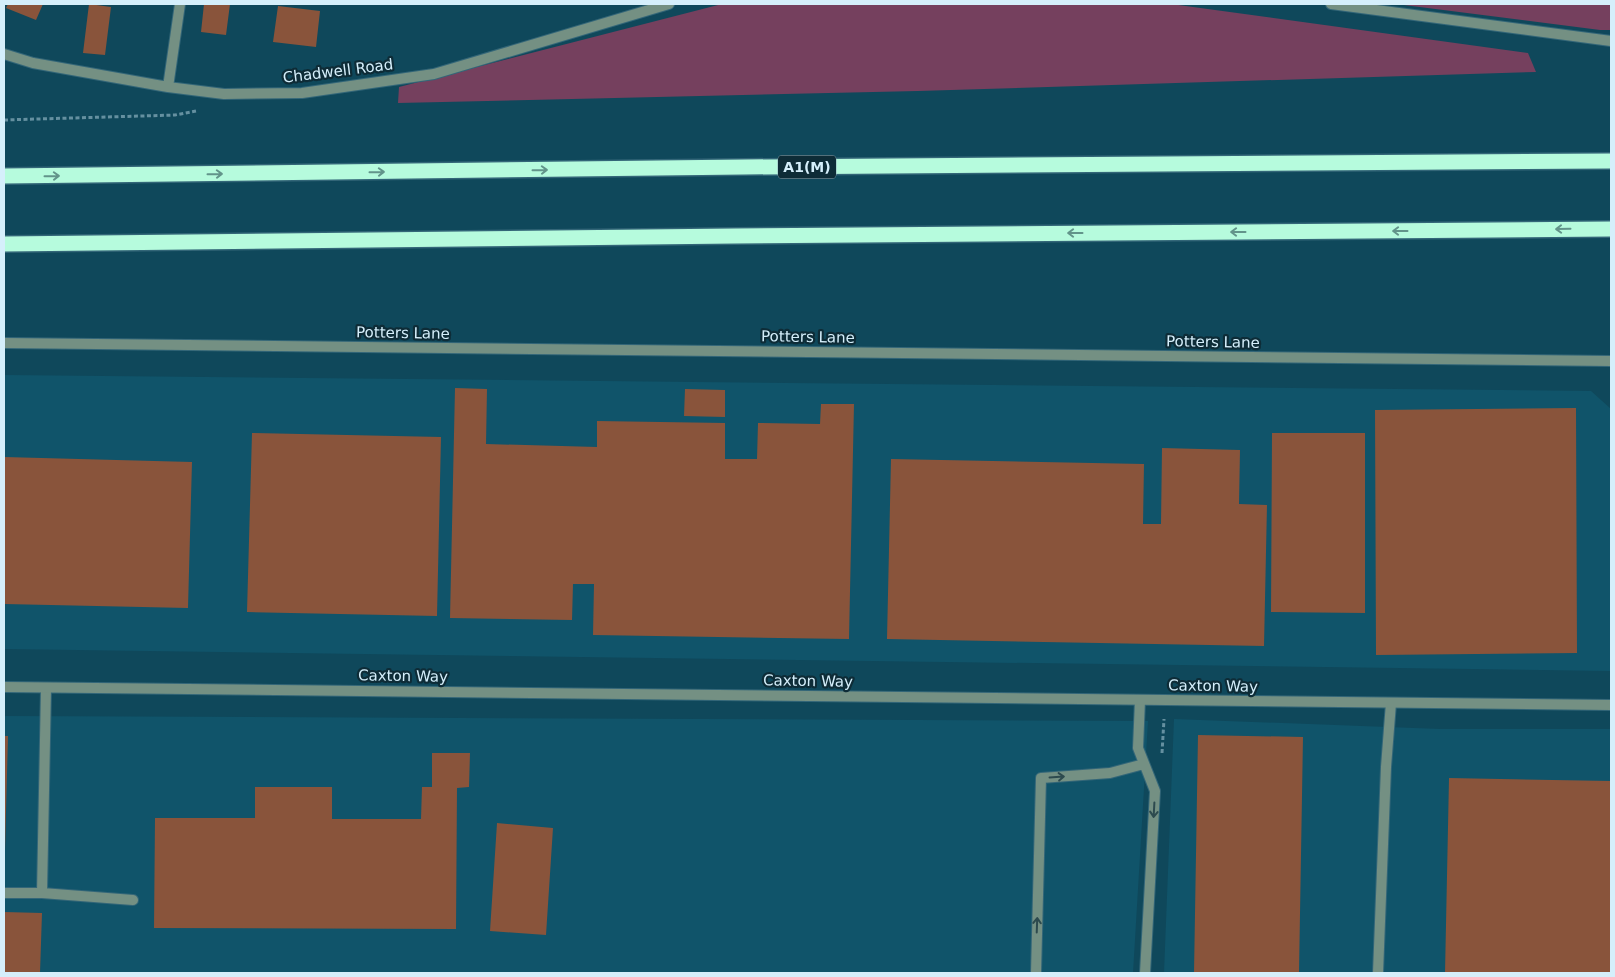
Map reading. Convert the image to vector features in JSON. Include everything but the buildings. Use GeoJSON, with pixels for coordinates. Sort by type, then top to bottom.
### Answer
{"type":"FeatureCollection","features":[{"type":"Feature","properties":{"kind":"highway","name":"A1(M)"},"geometry":{"type":"LineString","coordinates":[[4,176],[764,167],[1611,161]]}},
{"type":"Feature","properties":{"kind":"highway"},"geometry":{"type":"LineString","coordinates":[[4,244],[1611,229]]}},
{"type":"Feature","properties":{"kind":"street"},"geometry":{"type":"LineString","coordinates":[[168,87],[180,4]]}},
{"type":"Feature","properties":{"kind":"street","name":"Chadwell Road"},"geometry":{"type":"LineString","coordinates":[[4,54],[33,63],[168,87],[224,94],[302,93],[434,74],[669,4]]}},
{"type":"Feature","properties":{"kind":"street"},"geometry":{"type":"LineString","coordinates":[[1331,4],[1611,41]]}},
{"type":"Feature","properties":{"kind":"street","name":"Potters Lane"},"geometry":{"type":"LineString","coordinates":[[4,343],[1611,361]]}},
{"type":"Feature","properties":{"kind":"street","name":"Caxton Way"},"geometry":{"type":"LineString","coordinates":[[4,687],[1611,705]]}},
{"type":"Feature","properties":{"kind":"street"},"geometry":{"type":"LineString","coordinates":[[42,893],[46,688]]}},
{"type":"Feature","properties":{"kind":"street"},"geometry":{"type":"LineString","coordinates":[[1140,700],[1138,748],[1155,791],[1146,973]]}},
{"type":"Feature","properties":{"kind":"street"},"geometry":{"type":"LineString","coordinates":[[1378,973],[1390,703]]}},
{"type":"Feature","properties":{"kind":"street"},"geometry":{"type":"LineString","coordinates":[[1036,973],[1041,778],[1110,773],[1144,764]]}},
{"type":"Feature","properties":{"kind":"street"},"geometry":{"type":"LineString","coordinates":[[4,894],[42,893],[133,900]]}},
{"type":"Feature","properties":{"kind":"path"},"geometry":{"type":"LineString","coordinates":[[4,120],[175,115],[206,109],[224,94]]}},
{"type":"Feature","properties":{"kind":"shaded area"},"geometry":{"type":"Polygon","coordinates":[[[722,4],[1171,4],[1528,53],[1536,72],[918,91],[398,103],[399,87],[722,4]]]}},
{"type":"Feature","properties":{"kind":"shaded area"},"geometry":{"type":"Polygon","coordinates":[[[1396,4],[1611,4],[1611,30],[1600,30],[1396,4]]]}},
{"type":"Feature","properties":{"kind":"shaded area"},"geometry":{"type":"Polygon","coordinates":[[[4,375],[1591,391],[1611,409],[1611,671],[4,649],[4,375]]]}},
{"type":"Feature","properties":{"kind":"shaded area"},"geometry":{"type":"Polygon","coordinates":[[[4,716],[1148,721],[1133,973],[4,973],[4,716]]]}},
{"type":"Feature","properties":{"kind":"shaded area"},"geometry":{"type":"Polygon","coordinates":[[[1174,719],[1440,729],[1611,729],[1611,973],[1164,973],[1174,719]]]}}]}
